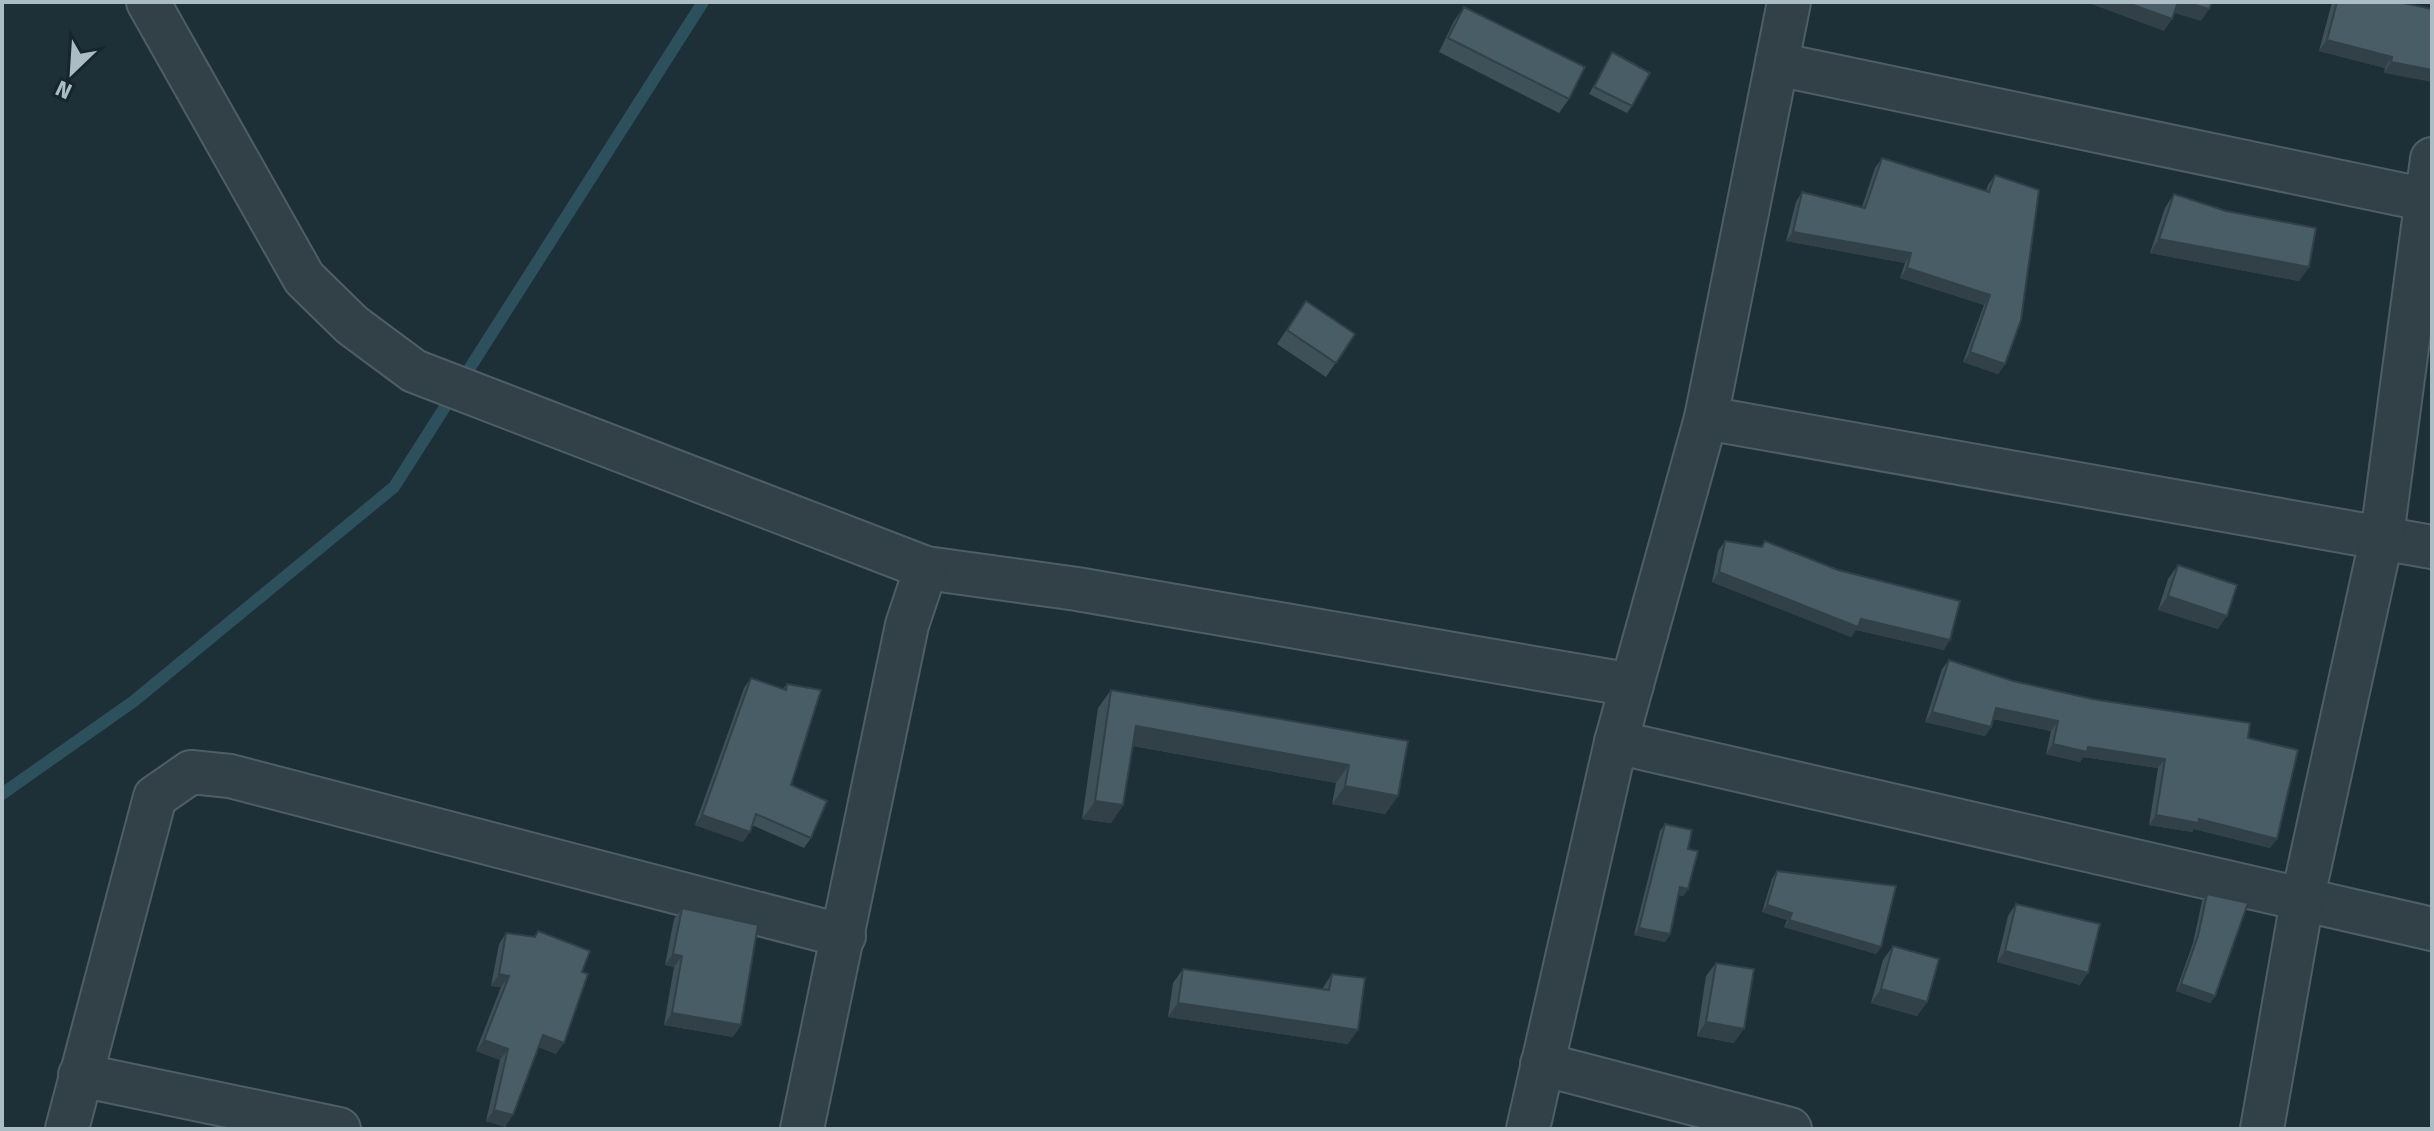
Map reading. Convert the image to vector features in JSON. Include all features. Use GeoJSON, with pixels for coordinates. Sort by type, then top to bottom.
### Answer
{"type":"FeatureCollection","features":[{"type":"Feature","properties":{"kind":"street"},"geometry":{"type":"LineString","coordinates":[[148,2],[304,278],[352,325],[414,371],[926,568],[1077,589],[1632,685]]}},
{"type":"Feature","properties":{"kind":"street"},"geometry":{"type":"LineString","coordinates":[[1528,1129],[1616,742],[1706,418],[1789,2]]}},
{"type":"Feature","properties":{"kind":"street"},"geometry":{"type":"LineString","coordinates":[[1777,64],[2429,186],[2382,536],[2302,901],[2262,1129]]}},
{"type":"Feature","properties":{"kind":"street"},"geometry":{"type":"LineString","coordinates":[[1706,418],[2432,547]]}},
{"type":"Feature","properties":{"kind":"street"},"geometry":{"type":"LineString","coordinates":[[802,1129],[907,625],[926,568]]}},
{"type":"Feature","properties":{"kind":"street"},"geometry":{"type":"LineString","coordinates":[[1616,742],[2432,929]]}},
{"type":"Feature","properties":{"kind":"street"},"geometry":{"type":"LineString","coordinates":[[67,1129],[155,797],[191,772],[230,776],[844,936]]}},
{"type":"Feature","properties":{"kind":"street"},"geometry":{"type":"LineString","coordinates":[[1542,1064],[1790,1129]]}},
{"type":"Feature","properties":{"kind":"street"},"geometry":{"type":"LineString","coordinates":[[80,1075],[339,1129]]}},
{"type":"Feature","properties":{"kind":"building"},"geometry":{"type":"Polygon","coordinates":[[[2125,2],[2178,2],[2172,19],[2125,2]]]}},
{"type":"Feature","properties":{"kind":"building"},"geometry":{"type":"Polygon","coordinates":[[[2185,2],[2212,2],[2209,9],[2185,2]]]}},
{"type":"Feature","properties":{"kind":"building"},"geometry":{"type":"Polygon","coordinates":[[[2337,2],[2404,2],[2432,9],[2432,70],[2391,62],[2392,57],[2327,40],[2337,2]]]}},
{"type":"Feature","properties":{"kind":"building"},"geometry":{"type":"Polygon","coordinates":[[[1464,7],[1585,67],[1569,99],[1448,38],[1464,7]]]}},
{"type":"Feature","properties":{"kind":"building"},"geometry":{"type":"Polygon","coordinates":[[[1612,52],[1650,73],[1632,106],[1594,87],[1612,52]]]}},
{"type":"Feature","properties":{"kind":"building"},"geometry":{"type":"Polygon","coordinates":[[[1882,158],[1989,192],[1995,175],[2039,190],[2021,320],[2005,364],[1970,352],[1990,295],[1907,268],[1911,253],[1793,232],[1802,192],[1865,208],[1882,158]]]}},
{"type":"Feature","properties":{"kind":"building"},"geometry":{"type":"Polygon","coordinates":[[[2174,194],[2226,211],[2316,228],[2309,267],[2159,239],[2174,194]]]}},
{"type":"Feature","properties":{"kind":"building"},"geometry":{"type":"Polygon","coordinates":[[[1306,301],[1355,334],[1336,363],[1287,330],[1306,301]]]}},
{"type":"Feature","properties":{"kind":"building"},"geometry":{"type":"Polygon","coordinates":[[[1725,541],[1762,547],[1765,541],[1838,570],[1960,601],[1950,640],[1861,619],[1858,627],[1719,572],[1725,541]]]}},
{"type":"Feature","properties":{"kind":"building"},"geometry":{"type":"Polygon","coordinates":[[[2178,565],[2237,585],[2227,616],[2168,596],[2178,565]]]}},
{"type":"Feature","properties":{"kind":"building"},"geometry":{"type":"Polygon","coordinates":[[[1949,660],[2013,681],[2092,699],[2250,723],[2248,738],[2298,750],[2277,839],[2199,819],[2198,823],[2156,815],[2165,759],[2088,747],[2087,752],[2053,744],[2058,721],[1996,708],[1991,727],[1932,712],[1949,660]]]}},
{"type":"Feature","properties":{"kind":"building"},"geometry":{"type":"Polygon","coordinates":[[[751,678],[786,690],[787,684],[821,690],[791,785],[827,801],[811,838],[756,814],[750,832],[702,815],[751,678]]]}},
{"type":"Feature","properties":{"kind":"building"},"geometry":{"type":"Polygon","coordinates":[[[1111,690],[1408,741],[1398,796],[1345,786],[1349,765],[1136,726],[1123,805],[1095,801],[1111,690]]]}},
{"type":"Feature","properties":{"kind":"building"},"geometry":{"type":"Polygon","coordinates":[[[1665,824],[1692,830],[1688,849],[1698,851],[1688,889],[1680,887],[1670,934],[1639,928],[1665,824]]]}},
{"type":"Feature","properties":{"kind":"building"},"geometry":{"type":"Polygon","coordinates":[[[1777,871],[1896,886],[1881,947],[1789,920],[1792,913],[1767,905],[1777,871]]]}},
{"type":"Feature","properties":{"kind":"building"},"geometry":{"type":"Polygon","coordinates":[[[2207,894],[2248,903],[2215,996],[2181,984],[2198,936],[2207,894]]]}},
{"type":"Feature","properties":{"kind":"building"},"geometry":{"type":"Polygon","coordinates":[[[2016,904],[2100,924],[2088,973],[2005,951],[2016,904]]]}},
{"type":"Feature","properties":{"kind":"building"},"geometry":{"type":"Polygon","coordinates":[[[682,908],[758,925],[741,1025],[672,1013],[682,956],[673,954],[682,908]]]}},
{"type":"Feature","properties":{"kind":"building"},"geometry":{"type":"Polygon","coordinates":[[[538,931],[590,951],[582,972],[588,974],[564,1043],[543,1035],[513,1115],[494,1110],[508,1049],[484,1040],[509,976],[499,974],[506,933],[535,937],[538,931]]]}},
{"type":"Feature","properties":{"kind":"building"},"geometry":{"type":"Polygon","coordinates":[[[1893,946],[1939,959],[1927,1002],[1881,989],[1893,946]]]}},
{"type":"Feature","properties":{"kind":"building"},"geometry":{"type":"Polygon","coordinates":[[[1716,963],[1754,969],[1744,1029],[1706,1022],[1716,963]]]}},
{"type":"Feature","properties":{"kind":"building"},"geometry":{"type":"Polygon","coordinates":[[[1183,969],[1329,990],[1332,974],[1365,978],[1358,1030],[1178,1003],[1183,969]]]}},
{"type":"Feature","properties":{"kind":"waterway"},"geometry":{"type":"LineString","coordinates":[[2,794],[134,701],[394,487],[703,2]]}}]}
